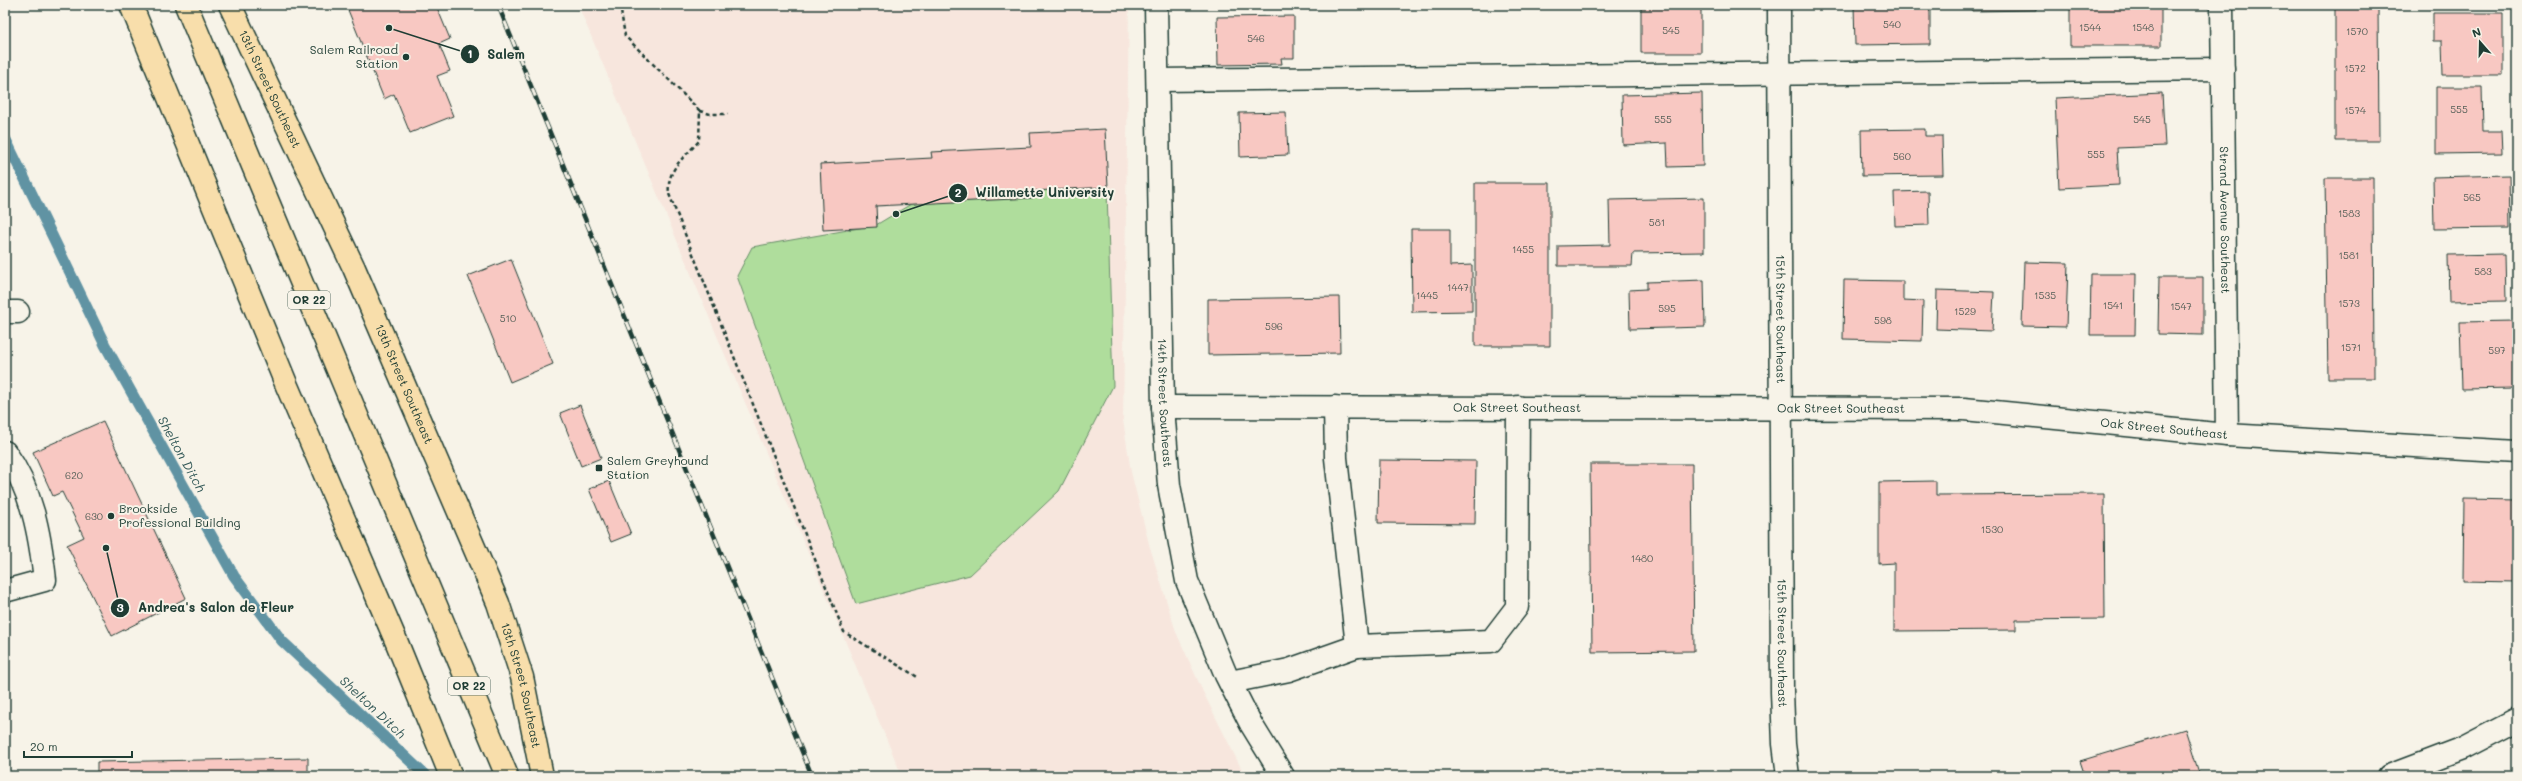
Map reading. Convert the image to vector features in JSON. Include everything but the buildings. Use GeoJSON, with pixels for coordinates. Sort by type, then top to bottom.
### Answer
{"type":"FeatureCollection","features":[{"type":"Feature","properties":{"kind":"main road"},"geometry":{"type":"LineString","coordinates":[[131,5],[281,372],[397,643],[451,776]]}},
{"type":"Feature","properties":{"kind":"main road","name":"OR 22"},"geometry":{"type":"LineString","coordinates":[[186,5],[507,776]]}},
{"type":"Feature","properties":{"kind":"main road","name":"13th Street Southeast"},"geometry":{"type":"LineString","coordinates":[[230,5],[354,268],[498,603],[522,677],[542,776]]}},
{"type":"Feature","properties":{"kind":"street","name":"14th Street Southeast"},"geometry":{"type":"LineString","coordinates":[[1156,5],[1163,407],[1169,485],[1187,581],[1230,682],[1251,724],[1283,776]]}},
{"type":"Feature","properties":{"kind":"street","name":"15th Street Southeast"},"geometry":{"type":"LineString","coordinates":[[1779,5],[1782,692],[1784,744],[1788,776]]}},
{"type":"Feature","properties":{"kind":"street","name":"Strand Avenue Southeast"},"geometry":{"type":"LineString","coordinates":[[2222,5],[2227,435]]}},
{"type":"Feature","properties":{"kind":"street"},"geometry":{"type":"LineString","coordinates":[[1158,80],[2223,69]]}},
{"type":"Feature","properties":{"kind":"street","name":"Oak Street Southeast"},"geometry":{"type":"LineString","coordinates":[[1163,407],[1964,409],[2227,435],[2517,452]]}},
{"type":"Feature","properties":{"kind":"street"},"geometry":{"type":"LineString","coordinates":[[1335,407],[1336,458],[1357,646]]}},
{"type":"Feature","properties":{"kind":"street"},"geometry":{"type":"LineString","coordinates":[[1230,682],[1289,670],[1357,646],[1491,641],[1517,607],[1518,407]]}},
{"type":"Feature","properties":{"kind":"street"},"geometry":{"type":"LineString","coordinates":[[5,452],[17,468],[39,528],[45,580],[5,591]]}},
{"type":"Feature","properties":{"kind":"street"},"geometry":{"type":"LineString","coordinates":[[2389,776],[2464,748],[2517,720]]}},
{"type":"Feature","properties":{"kind":"path"},"geometry":{"type":"LineString","coordinates":[[620,5],[624,36],[700,111],[710,114],[728,114]]}},
{"type":"Feature","properties":{"kind":"path"},"geometry":{"type":"LineString","coordinates":[[700,111],[699,141],[671,171],[668,183],[669,194],[844,632],[918,678]]}},
{"type":"Feature","properties":{"kind":"shaded area"},"geometry":{"type":"Polygon","coordinates":[[[578,5],[1129,5],[1123,420],[1131,472],[1149,544],[1176,632],[1204,694],[1245,776],[902,776],[578,5]]]}},
{"type":"Feature","properties":{"kind":"green space"},"geometry":{"type":"Polygon","coordinates":[[[1033,189],[1107,190],[1113,386],[1059,491],[970,575],[856,604],[737,276],[752,247],[876,225],[911,204],[1033,189]]]}},
{"type":"Feature","properties":{"kind":"waterway","name":"Shelton Ditch"},"geometry":{"type":"LineString","coordinates":[[5,138],[105,345],[234,576],[282,641],[426,776]]}},
{"type":"Feature","properties":{"kind":"railway"},"geometry":{"type":"LineString","coordinates":[[498,5],[812,776]]}},
{"type":"Feature","properties":{"kind":"place","name":"Salem"},"geometry":{"type":"Point","coordinates":[389,28]}},
{"type":"Feature","properties":{"kind":"place","name":"Salem Railroad Station"},"geometry":{"type":"Point","coordinates":[406,57]}},
{"type":"Feature","properties":{"kind":"place","name":"Willamette University"},"geometry":{"type":"Point","coordinates":[896,214]}},
{"type":"Feature","properties":{"kind":"place","name":"Salem Greyhound Station"},"geometry":{"type":"Point","coordinates":[599,468]}},
{"type":"Feature","properties":{"kind":"place","name":"Brookside Professional Building"},"geometry":{"type":"Point","coordinates":[111,516]}},
{"type":"Feature","properties":{"kind":"place","name":"Andrea's Salon de Fleur"},"geometry":{"type":"Point","coordinates":[106,548]}}]}
